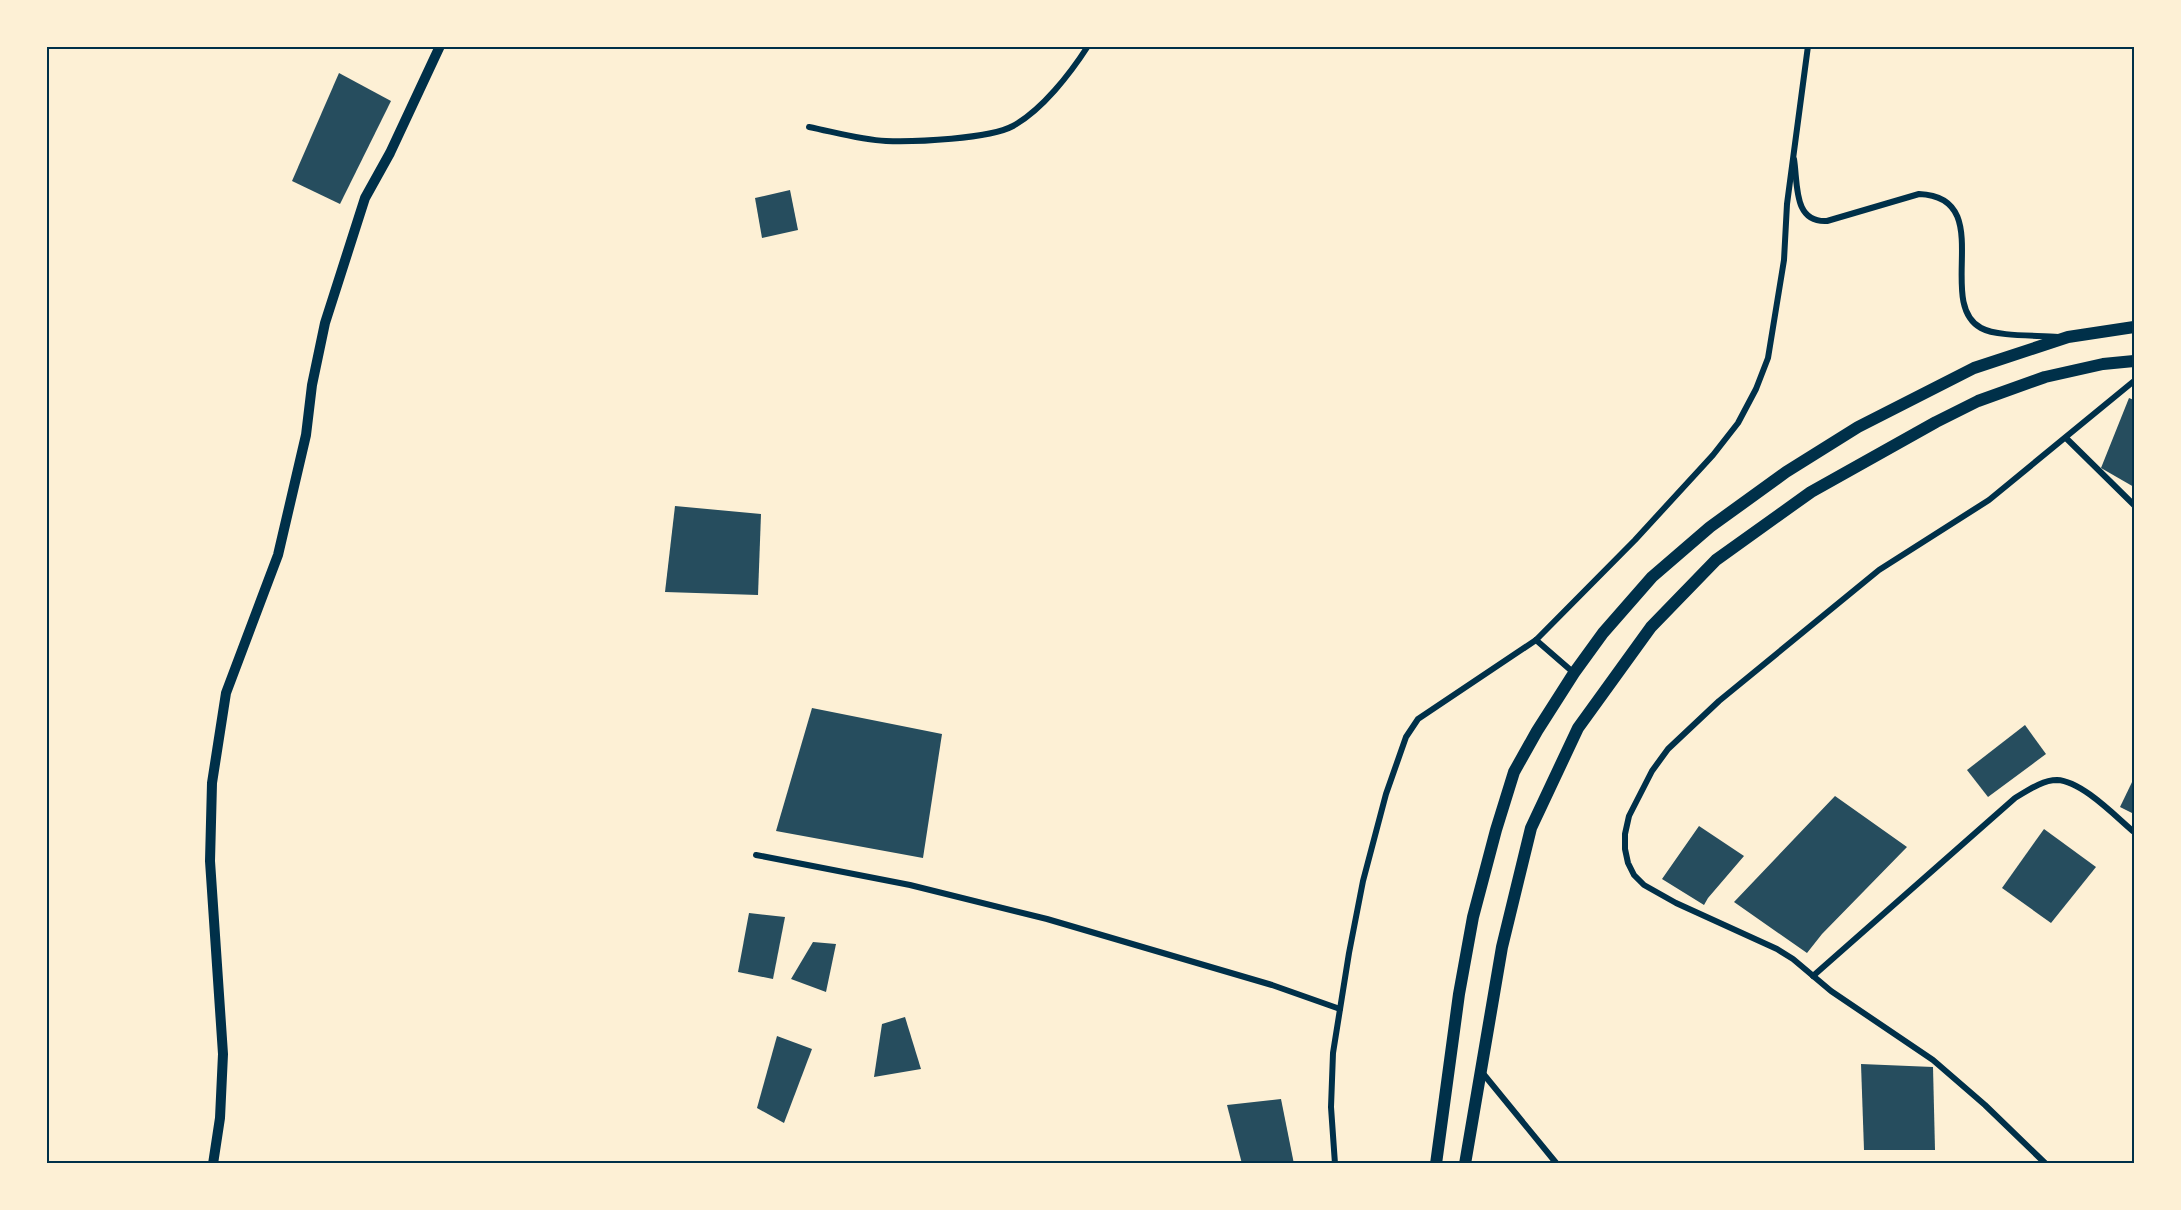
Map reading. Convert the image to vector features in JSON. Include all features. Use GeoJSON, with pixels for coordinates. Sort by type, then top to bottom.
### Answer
{"type":"FeatureCollection","features":[{"type":"Feature","properties":{"kind":"main road"},"geometry":{"type":"LineString","coordinates":[[1436,1164],[1459,994],[1473,917],[1514,772],[1574,673],[1603,633],[1652,577],[1710,527],[1786,472],[1858,427],[1974,368],[2068,337],[2134,327]]}},
{"type":"Feature","properties":{"kind":"main road"},"geometry":{"type":"LineString","coordinates":[[1465,1164],[1502,947],[1531,828],[1578,728],[1651,627],[1716,560],[1802,498],[1936,422],[1978,401],[2044,377],[2103,364],[2134,360]]}},
{"type":"Feature","properties":{"kind":"street"},"geometry":{"type":"LineString","coordinates":[[213,1164],[219,1118],[223,1054],[210,861],[212,783],[226,693],[278,555],[306,435],[312,385],[325,323],[365,198],[395,143],[440,46]]}},
{"type":"Feature","properties":{"kind":"street"},"geometry":{"type":"LineString","coordinates":[[809,127],[885,141],[988,135],[1011,127],[1040,107],[1078,63],[1088,46]]}},
{"type":"Feature","properties":{"kind":"street"},"geometry":{"type":"LineString","coordinates":[[1335,1164],[1331,1077],[1340,1009],[1363,880],[1386,794],[1409,731],[1418,719],[1536,640],[1635,540],[1713,455],[1738,423],[1756,389],[1768,358],[1784,260],[1786,204],[1808,46]]}},
{"type":"Feature","properties":{"kind":"street"},"geometry":{"type":"LineString","coordinates":[[1793,150],[1800,207],[1806,216],[1815,222],[1827,221],[1919,195],[1932,195],[1945,200],[1955,210],[1960,223],[1964,303],[1969,317],[1980,328],[1995,332],[2068,337]]}},
{"type":"Feature","properties":{"kind":"street"},"geometry":{"type":"LineString","coordinates":[[2046,1164],[1985,1105],[1933,1060],[1861,1012],[1777,949],[1676,903],[1639,880],[1628,863],[1625,834],[1629,816],[1652,771],[1668,749],[1719,701],[1879,570],[1989,500],[2134,381]]}},
{"type":"Feature","properties":{"kind":"street"},"geometry":{"type":"LineString","coordinates":[[2066,438],[2134,505]]}},
{"type":"Feature","properties":{"kind":"street"},"geometry":{"type":"LineString","coordinates":[[1536,640],[1574,673]]}},
{"type":"Feature","properties":{"kind":"street"},"geometry":{"type":"LineString","coordinates":[[1813,976],[2015,798],[2040,784],[2057,780],[2074,785],[2134,832]]}},
{"type":"Feature","properties":{"kind":"street"},"geometry":{"type":"LineString","coordinates":[[756,855],[910,885],[1047,919],[1167,956],[1252,979],[1340,1009]]}},
{"type":"Feature","properties":{"kind":"street"},"geometry":{"type":"LineString","coordinates":[[1481,1071],[1557,1164]]}},
{"type":"Feature","properties":{"kind":"building"},"geometry":{"type":"Polygon","coordinates":[[[339,73],[391,101],[340,204],[292,181],[339,73]]]}},
{"type":"Feature","properties":{"kind":"building"},"geometry":{"type":"Polygon","coordinates":[[[790,190],[798,230],[762,238],[755,198],[790,190]]]}},
{"type":"Feature","properties":{"kind":"building"},"geometry":{"type":"Polygon","coordinates":[[[2129,398],[2134,400],[2134,487],[2101,468],[2129,398]]]}},
{"type":"Feature","properties":{"kind":"building"},"geometry":{"type":"Polygon","coordinates":[[[675,506],[761,514],[758,595],[665,592],[675,506]]]}},
{"type":"Feature","properties":{"kind":"building"},"geometry":{"type":"Polygon","coordinates":[[[812,708],[942,734],[923,858],[776,831],[812,708]]]}},
{"type":"Feature","properties":{"kind":"building"},"geometry":{"type":"Polygon","coordinates":[[[2025,725],[2046,754],[1988,797],[1967,770],[2025,725]]]}},
{"type":"Feature","properties":{"kind":"building"},"geometry":{"type":"Polygon","coordinates":[[[2134,778],[2134,814],[2120,807],[2134,778]]]}},
{"type":"Feature","properties":{"kind":"building"},"geometry":{"type":"Polygon","coordinates":[[[1835,796],[1907,847],[1822,934],[1807,953],[1734,902],[1835,796]]]}},
{"type":"Feature","properties":{"kind":"building"},"geometry":{"type":"Polygon","coordinates":[[[1699,826],[1744,856],[1704,905],[1662,879],[1699,826]]]}},
{"type":"Feature","properties":{"kind":"building"},"geometry":{"type":"Polygon","coordinates":[[[2044,829],[2096,867],[2051,923],[2002,888],[2044,829]]]}},
{"type":"Feature","properties":{"kind":"building"},"geometry":{"type":"Polygon","coordinates":[[[749,913],[785,917],[773,979],[738,972],[749,913]]]}},
{"type":"Feature","properties":{"kind":"building"},"geometry":{"type":"Polygon","coordinates":[[[813,942],[836,944],[826,992],[791,979],[813,942]]]}},
{"type":"Feature","properties":{"kind":"building"},"geometry":{"type":"Polygon","coordinates":[[[905,1017],[921,1069],[874,1077],[882,1024],[905,1017]]]}},
{"type":"Feature","properties":{"kind":"building"},"geometry":{"type":"Polygon","coordinates":[[[777,1036],[812,1049],[784,1123],[757,1108],[777,1036]]]}},
{"type":"Feature","properties":{"kind":"building"},"geometry":{"type":"Polygon","coordinates":[[[1861,1064],[1933,1067],[1935,1150],[1864,1150],[1861,1064]]]}},
{"type":"Feature","properties":{"kind":"building"},"geometry":{"type":"Polygon","coordinates":[[[1281,1099],[1294,1164],[1242,1164],[1227,1105],[1281,1099]]]}}]}
